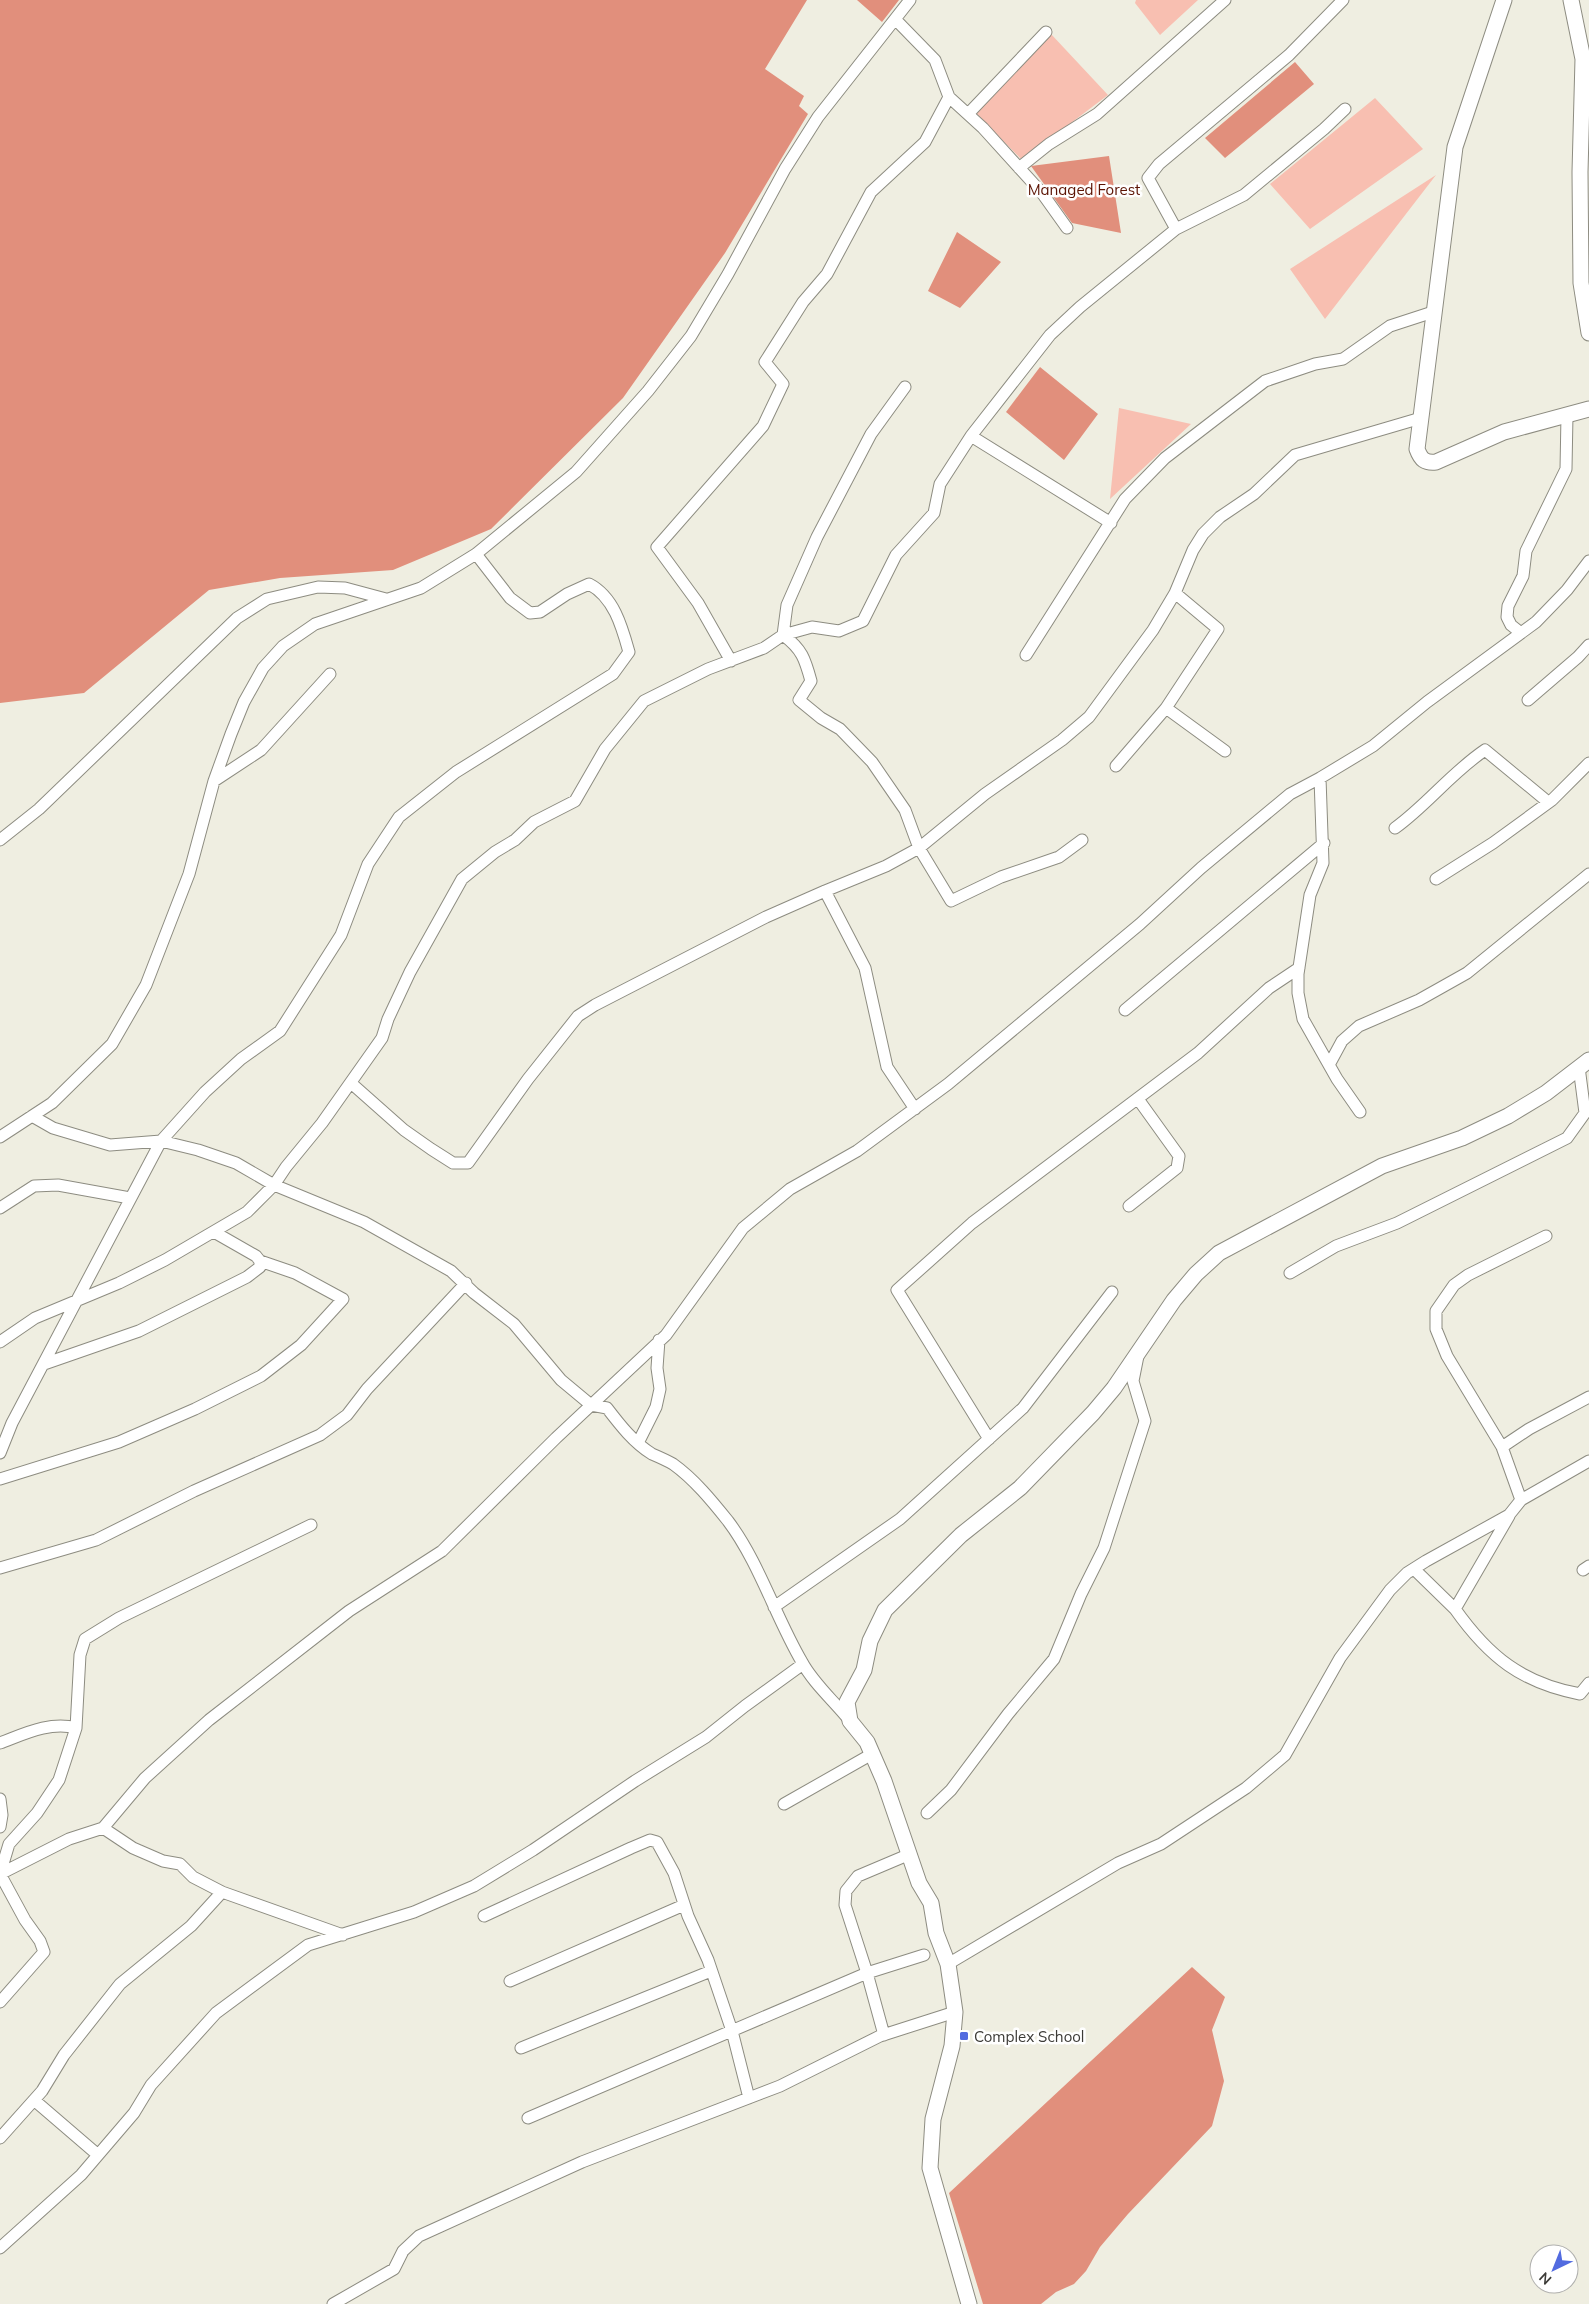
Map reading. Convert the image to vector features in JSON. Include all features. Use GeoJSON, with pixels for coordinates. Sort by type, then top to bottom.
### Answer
{"type":"FeatureCollection","features":[{"type":"Feature","properties":{"kind":"main road"},"geometry":{"type":"LineString","coordinates":[[1504,0],[1455,147],[1417,449],[1422,460],[1428,463],[1445,460],[1504,432],[1589,409]]}},
{"type":"Feature","properties":{"kind":"main road"},"geometry":{"type":"LineString","coordinates":[[1571,0],[1584,58],[1581,283],[1589,333]]}},
{"type":"Feature","properties":{"kind":"main road"},"geometry":{"type":"LineString","coordinates":[[969,2304],[930,2168],[933,2119],[952,2046],[955,2012],[948,1964],[936,1933],[931,1903],[920,1882],[867,1742],[850,1721],[847,1702],[864,1670],[870,1641],[886,1610],[962,1535],[1020,1488],[1093,1412],[1114,1388],[1140,1347],[1190,1280],[1219,1253],[1382,1166],[1462,1138],[1508,1116],[1546,1093],[1584,1064]]}},
{"type":"Feature","properties":{"kind":"street"},"geometry":{"type":"LineString","coordinates":[[0,1138],[52,1103],[112,1044],[146,985],[189,874],[214,781],[244,702],[263,668],[284,646],[315,624],[421,588],[476,554],[576,472],[648,391],[691,336],[728,274],[785,169],[818,117],[910,0]]}},
{"type":"Feature","properties":{"kind":"street"},"geometry":{"type":"LineString","coordinates":[[1018,168],[1048,144],[1097,114],[1225,0]]}},
{"type":"Feature","properties":{"kind":"street"},"geometry":{"type":"LineString","coordinates":[[1176,229],[1148,178],[1159,164],[1289,56],[1343,0]]}},
{"type":"Feature","properties":{"kind":"street"},"geometry":{"type":"LineString","coordinates":[[896,20],[936,60],[949,97],[968,114],[1042,193],[1067,228]]}},
{"type":"Feature","properties":{"kind":"street"},"geometry":{"type":"LineString","coordinates":[[968,114],[1046,32]]}},
{"type":"Feature","properties":{"kind":"street"},"geometry":{"type":"LineString","coordinates":[[731,660],[698,604],[657,547],[763,426],[783,384],[766,362],[803,302],[827,274],[871,192],[925,142],[949,97]]}},
{"type":"Feature","properties":{"kind":"street"},"geometry":{"type":"LineString","coordinates":[[0,1342],[35,1318],[165,1260],[247,1212],[274,1185],[351,1083],[382,1038],[388,1019],[414,965],[462,879],[495,852],[515,840],[534,822],[575,801],[605,749],[644,701],[708,669],[764,648],[783,635],[812,627],[839,631],[863,621],[896,555],[934,512],[940,484],[971,436],[1050,335],[1080,307],[1176,229],[1244,195],[1324,129],[1345,109]]}},
{"type":"Feature","properties":{"kind":"street"},"geometry":{"type":"LineString","coordinates":[[1026,655],[1125,499],[1165,458],[1265,381],[1315,364],[1342,359],[1390,326],[1433,312]]}},
{"type":"Feature","properties":{"kind":"street"},"geometry":{"type":"LineString","coordinates":[[783,635],[787,605],[817,537],[871,434],[905,387]]}},
{"type":"Feature","properties":{"kind":"street"},"geometry":{"type":"LineString","coordinates":[[1521,633],[1512,625],[1507,617],[1508,606],[1523,576],[1526,551],[1566,469],[1567,414]]}},
{"type":"Feature","properties":{"kind":"street"},"geometry":{"type":"LineString","coordinates":[[351,1083],[404,1130],[431,1149],[453,1163],[468,1163],[523,1086],[578,1016],[595,1005],[766,917],[825,890],[886,866],[920,848],[985,794],[1062,740],[1089,717],[1153,630],[1175,593],[1193,550],[1203,534],[1220,517],[1254,494],[1295,455],[1421,418]]}},
{"type":"Feature","properties":{"kind":"street"},"geometry":{"type":"LineString","coordinates":[[971,436],[1111,523]]}},
{"type":"Feature","properties":{"kind":"street"},"geometry":{"type":"LineString","coordinates":[[0,1453],[12,1423],[79,1300],[161,1141],[205,1092],[241,1059],[280,1031],[340,935],[368,864],[399,817],[456,772],[613,674],[629,652],[621,624],[601,590],[589,584],[567,594],[540,612],[530,613],[510,598],[476,554]]}},
{"type":"Feature","properties":{"kind":"street"},"geometry":{"type":"LineString","coordinates":[[0,1874],[69,1839],[103,1828],[145,1778],[209,1720],[349,1611],[442,1551],[666,1334],[742,1228],[790,1189],[856,1151],[915,1109],[1038,1010],[1290,794],[1373,746],[1427,702],[1536,622],[1567,590],[1589,561]]}},
{"type":"Feature","properties":{"kind":"street"},"geometry":{"type":"LineString","coordinates":[[0,840],[39,809],[237,618],[267,599],[318,587],[345,588],[386,599]]}},
{"type":"Feature","properties":{"kind":"street"},"geometry":{"type":"LineString","coordinates":[[1116,766],[1166,708],[1218,629],[1175,593]]}},
{"type":"Feature","properties":{"kind":"street"},"geometry":{"type":"LineString","coordinates":[[783,635],[797,645],[806,662],[811,681],[799,700],[821,718],[840,729],[872,762],[905,810],[920,848],[951,901],[1001,876],[1059,857],[1082,840]]}},
{"type":"Feature","properties":{"kind":"street"},"geometry":{"type":"LineString","coordinates":[[1528,700],[1578,657],[1589,644]]}},
{"type":"Feature","properties":{"kind":"street"},"geometry":{"type":"LineString","coordinates":[[214,781],[261,750],[330,674]]}},
{"type":"Feature","properties":{"kind":"street"},"geometry":{"type":"LineString","coordinates":[[1166,708],[1225,751]]}},
{"type":"Feature","properties":{"kind":"street"},"geometry":{"type":"LineString","coordinates":[[1395,828],[1416,812],[1461,766],[1485,750],[1548,802]]}},
{"type":"Feature","properties":{"kind":"street"},"geometry":{"type":"LineString","coordinates":[[1436,879],[1493,843],[1548,802],[1589,763]]}},
{"type":"Feature","properties":{"kind":"street"},"geometry":{"type":"LineString","coordinates":[[1320,778],[1324,843],[1323,863],[1310,895],[1299,968],[1298,993],[1303,1019],[1329,1065],[1360,1112]]}},
{"type":"Feature","properties":{"kind":"street"},"geometry":{"type":"LineString","coordinates":[[1125,1010],[1324,843]]}},
{"type":"Feature","properties":{"kind":"street"},"geometry":{"type":"LineString","coordinates":[[1329,1065],[1342,1041],[1358,1026],[1419,1000],[1467,972],[1589,874]]}},
{"type":"Feature","properties":{"kind":"street"},"geometry":{"type":"LineString","coordinates":[[825,890],[865,968],[888,1067],[915,1109]]}},
{"type":"Feature","properties":{"kind":"street"},"geometry":{"type":"LineString","coordinates":[[989,1439],[897,1290],[972,1223],[1138,1099],[1198,1052],[1269,988],[1299,968]]}},
{"type":"Feature","properties":{"kind":"street"},"geometry":{"type":"LineString","coordinates":[[1290,1273],[1336,1246],[1397,1223],[1567,1138],[1585,1113],[1584,1064]]}},
{"type":"Feature","properties":{"kind":"street"},"geometry":{"type":"LineString","coordinates":[[1129,1206],[1177,1168],[1180,1156],[1138,1099]]}},
{"type":"Feature","properties":{"kind":"street"},"geometry":{"type":"LineString","coordinates":[[32,1116],[53,1128],[110,1145],[161,1141],[198,1150],[236,1163],[274,1185],[364,1222],[451,1271],[466,1283],[474,1293],[514,1324],[561,1380],[591,1405],[607,1408],[620,1425],[638,1443],[672,1463],[696,1484],[733,1528],[803,1664],[850,1721]]}},
{"type":"Feature","properties":{"kind":"street"},"geometry":{"type":"LineString","coordinates":[[0,1208],[34,1186],[58,1185],[130,1198]]}},
{"type":"Feature","properties":{"kind":"street"},"geometry":{"type":"LineString","coordinates":[[0,1478],[119,1442],[194,1409],[261,1376],[300,1345],[343,1299],[294,1273],[260,1262],[256,1256],[214,1232]]}},
{"type":"Feature","properties":{"kind":"street"},"geometry":{"type":"LineString","coordinates":[[1521,1500],[1502,1447],[1447,1356],[1436,1329],[1436,1311],[1454,1284],[1468,1275],[1546,1236]]}},
{"type":"Feature","properties":{"kind":"street"},"geometry":{"type":"LineString","coordinates":[[44,1364],[139,1331],[247,1277],[260,1267],[260,1262]]}},
{"type":"Feature","properties":{"kind":"street"},"geometry":{"type":"LineString","coordinates":[[0,1568],[96,1540],[194,1491],[320,1435],[347,1415],[367,1389],[466,1283]]}},
{"type":"Feature","properties":{"kind":"street"},"geometry":{"type":"LineString","coordinates":[[774,1607],[900,1519],[1023,1408],[1112,1292]]}},
{"type":"Feature","properties":{"kind":"street"},"geometry":{"type":"LineString","coordinates":[[638,1443],[656,1407],[660,1388],[657,1368],[659,1340]]}},
{"type":"Feature","properties":{"kind":"street"},"geometry":{"type":"LineString","coordinates":[[927,1814],[951,1790],[1008,1714],[1054,1659],[1081,1594],[1104,1548],[1145,1422],[1133,1382],[1140,1347]]}},
{"type":"Feature","properties":{"kind":"street"},"geometry":{"type":"LineString","coordinates":[[1502,1447],[1529,1429],[1589,1397]]}},
{"type":"Feature","properties":{"kind":"street"},"geometry":{"type":"LineString","coordinates":[[0,1428],[12,1423]]}},
{"type":"Feature","properties":{"kind":"street"},"geometry":{"type":"LineString","coordinates":[[1456,1610],[1509,1515],[1521,1500],[1589,1461]]}},
{"type":"Feature","properties":{"kind":"street"},"geometry":{"type":"LineString","coordinates":[[948,1964],[1118,1863],[1161,1844],[1259,1777],[1285,1755],[1340,1658],[1390,1590],[1414,1569],[1509,1515]]}},
{"type":"Feature","properties":{"kind":"street"},"geometry":{"type":"LineString","coordinates":[[0,1999],[44,1952],[40,1941],[25,1920],[0,1874],[9,1844],[37,1812],[59,1780],[76,1728],[80,1655],[85,1639],[119,1618],[311,1525]]}},
{"type":"Feature","properties":{"kind":"street"},"geometry":{"type":"LineString","coordinates":[[1414,1569],[1456,1610],[1500,1661],[1512,1670],[1555,1690],[1580,1694],[1589,1682]]}},
{"type":"Feature","properties":{"kind":"street"},"geometry":{"type":"LineString","coordinates":[[0,2248],[81,2175],[134,2113],[151,2085],[216,2013],[308,1944],[414,1912],[474,1886],[533,1850],[635,1781],[706,1737],[803,1664]]}},
{"type":"Feature","properties":{"kind":"street"},"geometry":{"type":"LineString","coordinates":[[0,1743],[35,1730],[65,1725],[76,1728]]}},
{"type":"Feature","properties":{"kind":"street"},"geometry":{"type":"LineString","coordinates":[[784,1804],[872,1754]]}},
{"type":"Feature","properties":{"kind":"street"},"geometry":{"type":"LineString","coordinates":[[0,1799],[2,1815],[0,1827]]}},
{"type":"Feature","properties":{"kind":"street"},"geometry":{"type":"LineString","coordinates":[[103,1828],[134,1848],[163,1861],[180,1864],[193,1877],[222,1892],[343,1935]]}},
{"type":"Feature","properties":{"kind":"street"},"geometry":{"type":"LineString","coordinates":[[484,1916],[650,1840],[657,1842],[674,1873],[684,1905],[711,1971],[732,2031],[749,2098]]}},
{"type":"Feature","properties":{"kind":"street"},"geometry":{"type":"LineString","coordinates":[[884,2035],[867,1973],[845,1905],[846,1891],[858,1876],[910,1854]]}},
{"type":"Feature","properties":{"kind":"street"},"geometry":{"type":"LineString","coordinates":[[0,2138],[34,2100],[91,2018],[120,1984],[191,1926],[222,1892]]}},
{"type":"Feature","properties":{"kind":"street"},"geometry":{"type":"LineString","coordinates":[[510,1981],[684,1905]]}},
{"type":"Feature","properties":{"kind":"street"},"geometry":{"type":"LineString","coordinates":[[528,2118],[867,1973],[924,1955]]}},
{"type":"Feature","properties":{"kind":"street"},"geometry":{"type":"LineString","coordinates":[[521,2048],[711,1971]]}},
{"type":"Feature","properties":{"kind":"street"},"geometry":{"type":"LineString","coordinates":[[333,2304],[394,2269],[404,2251],[419,2236],[582,2162],[780,2086],[884,2035],[955,2012]]}},
{"type":"Feature","properties":{"kind":"street"},"geometry":{"type":"LineString","coordinates":[[34,2100],[98,2155]]}},
{"type":"Feature","properties":{"kind":"shaded area"},"geometry":{"type":"Polygon","coordinates":[[[1136,0],[1198,0],[1160,35],[1135,3],[1136,0]]]}},
{"type":"Feature","properties":{"kind":"shaded area"},"geometry":{"type":"Polygon","coordinates":[[[1051,34],[1108,95],[1022,160],[975,112],[1051,34]]]}},
{"type":"Feature","properties":{"kind":"shaded area"},"geometry":{"type":"Polygon","coordinates":[[[1375,98],[1423,149],[1310,229],[1270,184],[1375,98]]]}},
{"type":"Feature","properties":{"kind":"shaded area"},"geometry":{"type":"Polygon","coordinates":[[[1436,175],[1325,319],[1290,269],[1436,175]]]}},
{"type":"Feature","properties":{"kind":"shaded area"},"geometry":{"type":"Polygon","coordinates":[[[1119,408],[1191,424],[1110,499],[1119,408]]]}},
{"type":"Feature","properties":{"kind":"green space"},"geometry":{"type":"Polygon","coordinates":[[[0,0],[807,0],[765,69],[804,96],[799,106],[808,114],[725,253],[623,398],[491,529],[393,570],[280,578],[209,590],[84,693],[0,703],[0,0]]]}},
{"type":"Feature","properties":{"kind":"green space"},"geometry":{"type":"Polygon","coordinates":[[[857,0],[899,0],[882,22],[857,0]]]}},
{"type":"Feature","properties":{"kind":"green space"},"geometry":{"type":"Polygon","coordinates":[[[1295,62],[1314,84],[1225,158],[1205,138],[1295,62]]]}},
{"type":"Feature","properties":{"kind":"green space","name":"Managed Forest"},"geometry":{"type":"Polygon","coordinates":[[[1109,156],[1121,233],[1072,223],[1031,166],[1109,156]]]}},
{"type":"Feature","properties":{"kind":"green space"},"geometry":{"type":"Polygon","coordinates":[[[957,232],[1001,262],[960,308],[928,291],[957,232]]]}},
{"type":"Feature","properties":{"kind":"green space"},"geometry":{"type":"Polygon","coordinates":[[[1040,367],[1098,414],[1064,460],[1006,412],[1040,367]]]}},
{"type":"Feature","properties":{"kind":"green space"},"geometry":{"type":"Polygon","coordinates":[[[1192,1967],[1225,1997],[1212,2030],[1224,2081],[1212,2126],[1128,2214],[1100,2247],[1086,2271],[1074,2284],[1056,2292],[1041,2304],[983,2304],[949,2193],[1192,1967]]]}},
{"type":"Feature","properties":{"kind":"place","name":"Complex School"},"geometry":{"type":"Point","coordinates":[964,2036]}}]}
